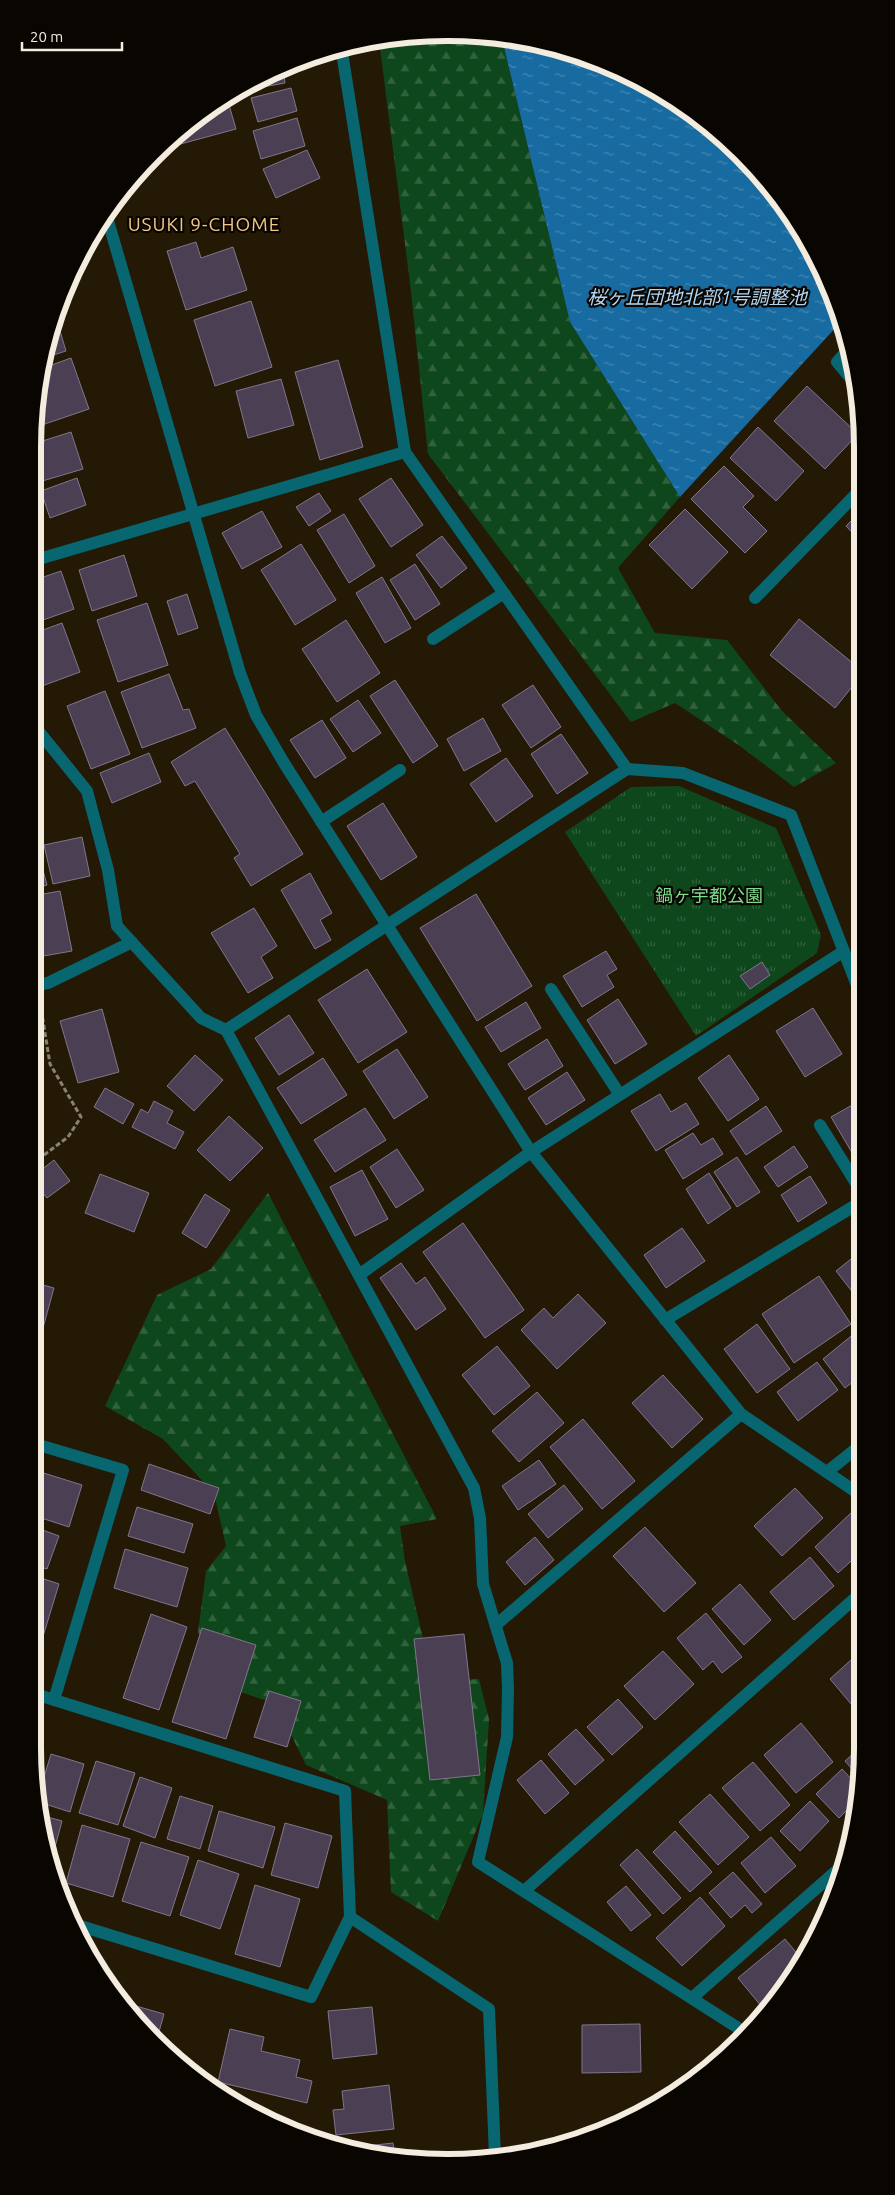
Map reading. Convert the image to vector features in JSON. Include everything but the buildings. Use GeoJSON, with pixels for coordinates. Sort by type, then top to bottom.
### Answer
{"type":"FeatureCollection","features":[{"type":"Feature","properties":{"kind":"street"},"geometry":{"type":"LineString","coordinates":[[342,55],[405,452],[627,768]]}},
{"type":"Feature","properties":{"kind":"street"},"geometry":{"type":"LineString","coordinates":[[109,224],[195,513],[240,673],[256,715],[284,764],[530,1152],[742,1414],[854,1491]]}},
{"type":"Feature","properties":{"kind":"street"},"geometry":{"type":"LineString","coordinates":[[843,355],[836,362],[847,375]]}},
{"type":"Feature","properties":{"kind":"street"},"geometry":{"type":"LineString","coordinates":[[41,558],[405,452]]}},
{"type":"Feature","properties":{"kind":"street"},"geometry":{"type":"LineString","coordinates":[[755,598],[854,496]]}},
{"type":"Feature","properties":{"kind":"street"},"geometry":{"type":"LineString","coordinates":[[433,639],[504,593]]}},
{"type":"Feature","properties":{"kind":"street"},"geometry":{"type":"LineString","coordinates":[[41,734],[87,790],[108,870],[117,926],[201,1018],[226,1030],[474,1488],[480,1518],[483,1584],[507,1662],[507,1737],[478,1862],[740,2029]]}},
{"type":"Feature","properties":{"kind":"street"},"geometry":{"type":"LineString","coordinates":[[226,1030],[627,768],[683,773],[791,815],[854,977]]}},
{"type":"Feature","properties":{"kind":"street"},"geometry":{"type":"LineString","coordinates":[[321,822],[400,770]]}},
{"type":"Feature","properties":{"kind":"street"},"geometry":{"type":"LineString","coordinates":[[41,984],[48,983],[132,942]]}},
{"type":"Feature","properties":{"kind":"street"},"geometry":{"type":"LineString","coordinates":[[359,1275],[530,1152],[844,951]]}},
{"type":"Feature","properties":{"kind":"street"},"geometry":{"type":"LineString","coordinates":[[551,989],[620,1094]]}},
{"type":"Feature","properties":{"kind":"street"},"geometry":{"type":"LineString","coordinates":[[820,1125],[854,1180]]}},
{"type":"Feature","properties":{"kind":"street"},"geometry":{"type":"LineString","coordinates":[[665,1320],[854,1206]]}},
{"type":"Feature","properties":{"kind":"street"},"geometry":{"type":"LineString","coordinates":[[496,1625],[742,1414]]}},
{"type":"Feature","properties":{"kind":"street"},"geometry":{"type":"LineString","coordinates":[[41,1446],[123,1470],[54,1700]]}},
{"type":"Feature","properties":{"kind":"street"},"geometry":{"type":"LineString","coordinates":[[827,1472],[854,1450]]}},
{"type":"Feature","properties":{"kind":"street"},"geometry":{"type":"LineString","coordinates":[[524,1891],[854,1599]]}},
{"type":"Feature","properties":{"kind":"street"},"geometry":{"type":"LineString","coordinates":[[41,1696],[345,1791],[350,1917],[311,1997],[83,1927]]}},
{"type":"Feature","properties":{"kind":"street"},"geometry":{"type":"LineString","coordinates":[[692,1998],[833,1873]]}},
{"type":"Feature","properties":{"kind":"street"},"geometry":{"type":"LineString","coordinates":[[350,1917],[489,2009],[495,2151]]}},
{"type":"Feature","properties":{"kind":"path"},"geometry":{"type":"LineString","coordinates":[[41,1016],[50,1064],[81,1117],[68,1137],[41,1157]]}},
{"type":"Feature","properties":{"kind":"green space"},"geometry":{"type":"Polygon","coordinates":[[[448,41],[504,45],[570,322],[680,497],[618,568],[655,633],[727,640],[782,711],[836,763],[794,787],[740,746],[675,703],[631,722],[428,454],[410,283],[380,47],[448,41]]]}},
{"type":"Feature","properties":{"kind":"green space","name":"鍋ヶ宇都公園"},"geometry":{"type":"Polygon","coordinates":[[[679,786],[776,828],[821,935],[817,953],[696,1036],[565,832],[631,787],[679,786]]]}},
{"type":"Feature","properties":{"kind":"green space"},"geometry":{"type":"Polygon","coordinates":[[[268,1193],[437,1519],[400,1526],[405,1561],[433,1682],[479,1679],[489,1719],[483,1814],[438,1921],[391,1892],[387,1800],[306,1765],[276,1704],[223,1686],[198,1632],[206,1571],[226,1546],[214,1493],[163,1439],[105,1406],[157,1295],[211,1269],[268,1193]]]}},
{"type":"Feature","properties":{"kind":"water","name":"桜ヶ丘団地北部1号調整池"},"geometry":{"type":"Polygon","coordinates":[[[504,45],[553,55],[603,72],[651,96],[695,125],[715,142],[753,180],[785,222],[812,268],[835,328],[680,497],[570,322],[504,45]]]}},
{"type":"Feature","properties":{"kind":"district","name":"USUKI 9-CHOME"},"geometry":{"type":"Point","coordinates":[204,224]}}]}
